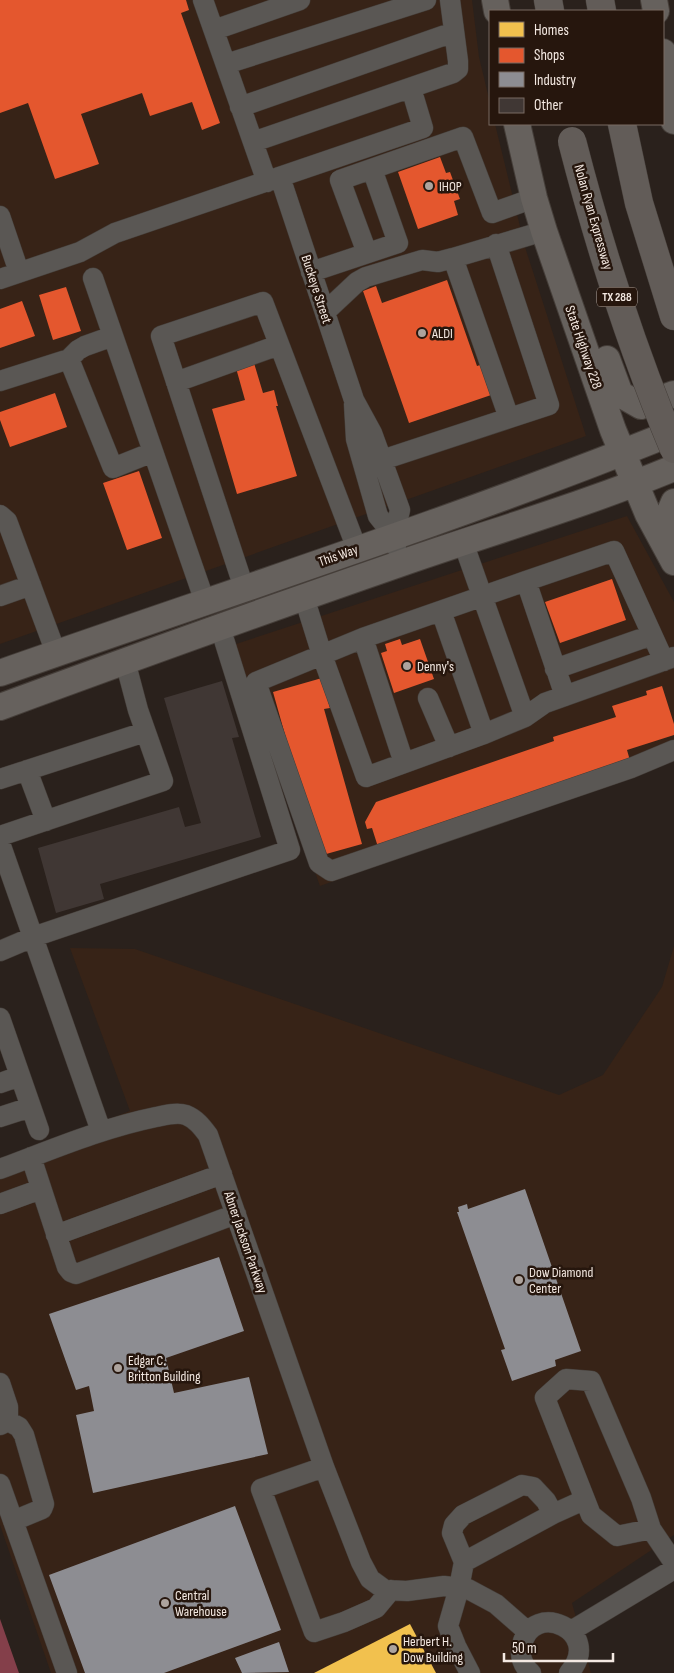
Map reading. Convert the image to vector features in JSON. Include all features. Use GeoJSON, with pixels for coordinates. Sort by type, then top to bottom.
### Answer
{"type":"FeatureCollection","features":[{"type":"Feature","properties":{"kind":"highway","name":"Nolan Ryan Expressway"},"geometry":{"type":"LineString","coordinates":[[569,125],[582,180],[625,323],[653,400],[674,449]]}},
{"type":"Feature","properties":{"kind":"highway"},"geometry":{"type":"LineString","coordinates":[[622,125],[639,203],[674,316]]}},
{"type":"Feature","properties":{"kind":"main road"},"geometry":{"type":"LineString","coordinates":[[664,58],[674,121]]}},
{"type":"Feature","properties":{"kind":"main road","name":"State Highway 228"},"geometry":{"type":"LineString","coordinates":[[517,125],[534,198],[544,231],[613,430],[648,514],[674,562]]}},
{"type":"Feature","properties":{"kind":"main road"},"geometry":{"type":"LineString","coordinates":[[570,304],[590,315],[620,394],[641,406],[674,394]]}},
{"type":"Feature","properties":{"kind":"main road","name":"This Way"},"geometry":{"type":"LineString","coordinates":[[0,673],[394,536],[622,453],[674,432]]}},
{"type":"Feature","properties":{"kind":"main road","name":"This Way"},"geometry":{"type":"LineString","coordinates":[[0,707],[304,597],[636,484],[674,468]]}},
{"type":"Feature","properties":{"kind":"main road"},"geometry":{"type":"LineString","coordinates":[[674,502],[671,509],[674,532]]}},
{"type":"Feature","properties":{"kind":"main road"},"geometry":{"type":"LineString","coordinates":[[114,633],[125,661]]}},
{"type":"Feature","properties":{"kind":"street","name":"Buckeye Street"},"geometry":{"type":"LineString","coordinates":[[203,0],[253,142],[273,180],[312,272],[354,400],[372,433],[400,510],[394,536],[400,564]]}},
{"type":"Feature","properties":{"kind":"street"},"geometry":{"type":"LineString","coordinates":[[214,30],[300,0]]}},
{"type":"Feature","properties":{"kind":"street"},"geometry":{"type":"LineString","coordinates":[[226,64],[426,0]]}},
{"type":"Feature","properties":{"kind":"street"},"geometry":{"type":"LineString","coordinates":[[253,142],[453,73],[458,69],[450,0]]}},
{"type":"Feature","properties":{"kind":"street"},"geometry":{"type":"LineString","coordinates":[[240,107],[454,32]]}},
{"type":"Feature","properties":{"kind":"street"},"geometry":{"type":"LineString","coordinates":[[0,216],[9,275],[80,252],[114,233],[423,128],[411,88]]}},
{"type":"Feature","properties":{"kind":"street"},"geometry":{"type":"LineString","coordinates":[[367,254],[340,180],[463,137],[492,213],[534,198]]}},
{"type":"Feature","properties":{"kind":"street"},"geometry":{"type":"LineString","coordinates":[[312,272],[398,243],[372,169]]}},
{"type":"Feature","properties":{"kind":"street"},"geometry":{"type":"LineString","coordinates":[[325,312],[357,282],[366,277],[422,260],[438,262],[544,231]]}},
{"type":"Feature","properties":{"kind":"street"},"geometry":{"type":"LineString","coordinates":[[382,460],[549,405],[496,244]]}},
{"type":"Feature","properties":{"kind":"street"},"geometry":{"type":"LineString","coordinates":[[453,258],[509,418]]}},
{"type":"Feature","properties":{"kind":"street"},"geometry":{"type":"LineString","coordinates":[[93,278],[205,602]]}},
{"type":"Feature","properties":{"kind":"street"},"geometry":{"type":"LineString","coordinates":[[244,588],[161,336],[263,302],[357,549]]}},
{"type":"Feature","properties":{"kind":"street"},"geometry":{"type":"LineString","coordinates":[[0,381],[69,358],[86,346],[113,336]]}},
{"type":"Feature","properties":{"kind":"street"},"geometry":{"type":"LineString","coordinates":[[176,382],[279,345]]}},
{"type":"Feature","properties":{"kind":"street"},"geometry":{"type":"LineString","coordinates":[[69,358],[113,468],[153,452]]}},
{"type":"Feature","properties":{"kind":"street","name":"Buckeye Street"},"geometry":{"type":"LineString","coordinates":[[354,400],[356,439],[378,516],[394,536]]}},
{"type":"Feature","properties":{"kind":"street"},"geometry":{"type":"LineString","coordinates":[[0,515],[7,521],[56,653]]}},
{"type":"Feature","properties":{"kind":"street"},"geometry":{"type":"LineString","coordinates":[[463,542],[525,717]]}},
{"type":"Feature","properties":{"kind":"street"},"geometry":{"type":"LineString","coordinates":[[304,597],[322,655],[366,777],[484,734],[525,717],[545,704],[565,696],[671,658],[652,635],[614,551],[363,638],[322,655],[256,682],[319,864],[331,871],[631,768],[674,750]]}},
{"type":"Feature","properties":{"kind":"street"},"geometry":{"type":"LineString","coordinates":[[526,581],[565,696]]}},
{"type":"Feature","properties":{"kind":"street"},"geometry":{"type":"LineString","coordinates":[[0,596],[31,586]]}},
{"type":"Feature","properties":{"kind":"street"},"geometry":{"type":"LineString","coordinates":[[441,611],[484,734]]}},
{"type":"Feature","properties":{"kind":"street"},"geometry":{"type":"LineString","coordinates":[[0,951],[33,937],[290,850],[220,627]]}},
{"type":"Feature","properties":{"kind":"street"},"geometry":{"type":"LineString","coordinates":[[555,669],[652,635]]}},
{"type":"Feature","properties":{"kind":"street"},"geometry":{"type":"LineString","coordinates":[[363,638],[404,763]]}},
{"type":"Feature","properties":{"kind":"street"},"geometry":{"type":"LineString","coordinates":[[101,1131],[1,848],[46,820],[163,781],[138,710],[125,661]]}},
{"type":"Feature","properties":{"kind":"street"},"geometry":{"type":"LineString","coordinates":[[428,698],[449,747]]}},
{"type":"Feature","properties":{"kind":"street"},"geometry":{"type":"LineString","coordinates":[[0,779],[145,732]]}},
{"type":"Feature","properties":{"kind":"street"},"geometry":{"type":"LineString","coordinates":[[27,770],[46,820]]}},
{"type":"Feature","properties":{"kind":"street"},"geometry":{"type":"LineString","coordinates":[[1,1023],[6,1053],[20,1076],[39,1130]]}},
{"type":"Feature","properties":{"kind":"street"},"geometry":{"type":"LineString","coordinates":[[0,1083],[20,1076]]}},
{"type":"Feature","properties":{"kind":"street"},"geometry":{"type":"LineString","coordinates":[[0,1117],[31,1107]]}},
{"type":"Feature","properties":{"kind":"street","name":"Abner Jackson Parkway"},"geometry":{"type":"LineString","coordinates":[[0,1169],[101,1131],[176,1113],[186,1115],[197,1121],[208,1135],[324,1468],[361,1562],[370,1579],[385,1590],[406,1591],[444,1586],[468,1589],[496,1604],[528,1632]]}},
{"type":"Feature","properties":{"kind":"street"},"geometry":{"type":"LineString","coordinates":[[31,1157],[67,1267],[76,1274],[236,1214]]}},
{"type":"Feature","properties":{"kind":"street"},"geometry":{"type":"LineString","coordinates":[[56,1235],[222,1174]]}},
{"type":"Feature","properties":{"kind":"street"},"geometry":{"type":"LineString","coordinates":[[0,1204],[41,1190]]}},
{"type":"Feature","properties":{"kind":"street"},"geometry":{"type":"LineString","coordinates":[[651,1529],[617,1536],[591,1514],[545,1398],[566,1380],[591,1381],[641,1498],[651,1529],[674,1563]]}},
{"type":"Feature","properties":{"kind":"street"},"geometry":{"type":"LineString","coordinates":[[0,1383],[8,1406],[4,1423],[19,1427],[24,1435],[44,1504],[42,1510],[13,1521]]}},
{"type":"Feature","properties":{"kind":"street"},"geometry":{"type":"LineString","coordinates":[[324,1468],[262,1489],[314,1632],[344,1622],[376,1608],[391,1590]]}},
{"type":"Feature","properties":{"kind":"street"},"geometry":{"type":"LineString","coordinates":[[0,1484],[67,1673]]}},
{"type":"Feature","properties":{"kind":"street"},"geometry":{"type":"LineString","coordinates":[[470,1673],[448,1626],[460,1588],[464,1562],[452,1533],[454,1525],[463,1514],[522,1485],[533,1487],[546,1501],[554,1514]]}},
{"type":"Feature","properties":{"kind":"street"},"geometry":{"type":"LineString","coordinates":[[464,1562],[584,1500]]}},
{"type":"Feature","properties":{"kind":"street"},"geometry":{"type":"LineString","coordinates":[[571,1631],[674,1569]]}},
{"type":"Feature","properties":{"kind":"street"},"geometry":{"type":"LineString","coordinates":[[531,1673],[526,1669],[522,1660],[523,1640],[536,1625],[555,1622],[571,1631],[579,1648],[575,1666],[569,1673]]}},
{"type":"Feature","properties":{"kind":"shaded area"},"geometry":{"type":"Polygon","coordinates":[[[0,0],[472,0],[479,57],[489,99],[489,125],[495,125],[525,247],[586,436],[0,644],[0,0]]]}},
{"type":"Feature","properties":{"kind":"shaded area"},"geometry":{"type":"Polygon","coordinates":[[[627,516],[674,602],[674,760],[320,886],[233,645],[627,516]]]}},
{"type":"Feature","properties":{"kind":"shaded area"},"geometry":{"type":"Polygon","coordinates":[[[674,946],[674,1535],[572,1603],[591,1673],[51,1673],[0,1525],[0,1161],[130,1111],[70,948],[135,949],[559,1095],[603,1075],[662,987],[674,946]]]}},
{"type":"Feature","properties":{"kind":"shaded area"},"geometry":{"type":"Polygon","coordinates":[[[0,1619],[19,1673],[0,1673],[0,1619]]]}},
{"type":"Feature","properties":{"kind":"building: Homes","name":"Herbert H. Dow Building"},"geometry":{"type":"Polygon","coordinates":[[[410,1624],[436,1673],[314,1673],[410,1624]]]}},
{"type":"Feature","properties":{"kind":"building: Shops"},"geometry":{"type":"Polygon","coordinates":[[[0,0],[186,0],[189,10],[181,13],[220,123],[202,130],[192,102],[150,116],[142,93],[81,114],[99,164],[55,179],[28,103],[0,113],[0,0]]]}},
{"type":"Feature","properties":{"kind":"building: Shops","name":"IHOP"},"geometry":{"type":"Polygon","coordinates":[[[440,157],[446,173],[450,172],[460,199],[454,201],[458,215],[418,229],[398,172],[440,157]]]}},
{"type":"Feature","properties":{"kind":"building: Shops","name":"ALDI"},"geometry":{"type":"Polygon","coordinates":[[[447,280],[477,366],[486,363],[497,393],[409,423],[363,291],[376,286],[382,303],[447,280]]]}},
{"type":"Feature","properties":{"kind":"building: Shops"},"geometry":{"type":"Polygon","coordinates":[[[66,287],[81,331],[53,340],[39,295],[66,287]]]}},
{"type":"Feature","properties":{"kind":"building: Shops"},"geometry":{"type":"Polygon","coordinates":[[[22,301],[35,336],[0,348],[0,309],[22,301]]]}},
{"type":"Feature","properties":{"kind":"building: Shops"},"geometry":{"type":"Polygon","coordinates":[[[254,363],[263,393],[274,390],[278,406],[276,406],[297,476],[237,494],[212,409],[245,400],[236,368],[254,363]]]}},
{"type":"Feature","properties":{"kind":"building: Shops"},"geometry":{"type":"Polygon","coordinates":[[[55,393],[67,427],[10,447],[0,420],[0,412],[55,393]]]}},
{"type":"Feature","properties":{"kind":"building: Shops"},"geometry":{"type":"Polygon","coordinates":[[[139,471],[162,538],[127,550],[103,483],[139,471]]]}},
{"type":"Feature","properties":{"kind":"building: Shops"},"geometry":{"type":"Polygon","coordinates":[[[612,579],[626,620],[560,643],[545,602],[612,579]]]}},
{"type":"Feature","properties":{"kind":"building: Shops","name":"Denny's"},"geometry":{"type":"Polygon","coordinates":[[[400,639],[402,645],[420,639],[434,679],[394,693],[381,653],[387,651],[385,644],[400,639]]]}},
{"type":"Feature","properties":{"kind":"building: Shops"},"geometry":{"type":"Polygon","coordinates":[[[322,678],[330,708],[324,709],[362,844],[319,856],[273,692],[322,678]]]}},
{"type":"Feature","properties":{"kind":"building: Shops"},"geometry":{"type":"Polygon","coordinates":[[[662,686],[674,724],[674,735],[627,750],[631,764],[378,847],[372,828],[367,829],[365,822],[376,802],[554,741],[553,737],[616,717],[612,706],[647,695],[646,691],[662,686]]]}},
{"type":"Feature","properties":{"kind":"building: Industry","name":"Dow Diamond Center"},"geometry":{"type":"Polygon","coordinates":[[[525,1189],[581,1351],[555,1360],[556,1366],[512,1381],[501,1350],[505,1349],[457,1212],[459,1212],[458,1207],[467,1204],[468,1209],[525,1189]]]}},
{"type":"Feature","properties":{"kind":"building: Industry","name":"Edgar C. Britton Building"},"geometry":{"type":"Polygon","coordinates":[[[219,1257],[244,1331],[166,1358],[174,1393],[249,1377],[268,1454],[93,1493],[76,1415],[94,1411],[89,1386],[76,1390],[49,1314],[219,1257]]]}},
{"type":"Feature","properties":{"kind":"building: Industry","name":"Central Warehouse"},"geometry":{"type":"Polygon","coordinates":[[[235,1506],[281,1630],[164,1673],[85,1673],[49,1575],[235,1506]]]}},
{"type":"Feature","properties":{"kind":"building: Industry"},"geometry":{"type":"Polygon","coordinates":[[[279,1642],[289,1672],[242,1673],[235,1658],[279,1642]]]}},
{"type":"Feature","properties":{"kind":"building: Other"},"geometry":{"type":"Polygon","coordinates":[[[222,681],[239,737],[232,738],[261,837],[100,884],[104,899],[56,913],[38,848],[179,807],[185,827],[201,823],[164,698],[222,681]]]}},
{"type":"Feature","properties":{"kind":"place","name":"IHOP"},"geometry":{"type":"Point","coordinates":[429,186]}},
{"type":"Feature","properties":{"kind":"place","name":"ALDI"},"geometry":{"type":"Point","coordinates":[422,333]}},
{"type":"Feature","properties":{"kind":"place","name":"Denny's"},"geometry":{"type":"Point","coordinates":[407,666]}},
{"type":"Feature","properties":{"kind":"place","name":"Dow Diamond Center"},"geometry":{"type":"Point","coordinates":[519,1280]}},
{"type":"Feature","properties":{"kind":"place","name":"Edgar C. Britton Building"},"geometry":{"type":"Point","coordinates":[118,1368]}},
{"type":"Feature","properties":{"kind":"place","name":"Central Warehouse"},"geometry":{"type":"Point","coordinates":[165,1603]}},
{"type":"Feature","properties":{"kind":"place","name":"Herbert H. Dow Building"},"geometry":{"type":"Point","coordinates":[393,1649]}}]}
